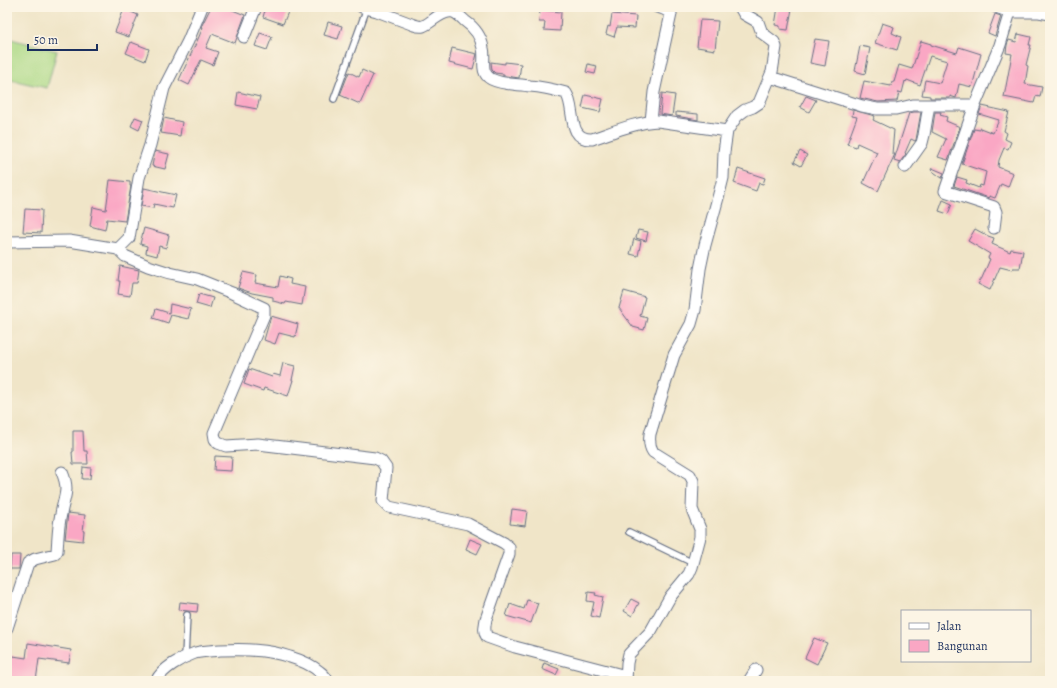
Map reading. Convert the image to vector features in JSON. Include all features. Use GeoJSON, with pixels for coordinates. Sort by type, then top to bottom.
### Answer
{"type":"FeatureCollection","features":[{"type":"Feature","properties":{"kind":"street"},"geometry":{"type":"LineString","coordinates":[[118,249],[129,238],[139,178],[150,145],[164,88],[188,41],[202,7]]}},
{"type":"Feature","properties":{"kind":"street"},"geometry":{"type":"LineString","coordinates":[[244,37],[256,7]]}},
{"type":"Feature","properties":{"kind":"street"},"geometry":{"type":"LineString","coordinates":[[652,122],[654,92],[671,14],[662,8],[657,7]]}},
{"type":"Feature","properties":{"kind":"street"},"geometry":{"type":"LineString","coordinates":[[7,242],[69,241],[118,249],[125,256],[148,266],[197,279],[264,308],[264,316],[214,433],[218,442],[226,446],[258,444],[375,458],[381,461],[386,468],[383,501],[389,507],[468,524],[509,547],[509,554],[484,628],[487,637],[515,647],[626,678],[629,654],[651,631],[670,597],[689,574],[700,537],[700,529],[692,509],[693,480],[690,475],[654,452],[650,448],[649,442],[652,426],[674,355],[690,324],[695,310],[700,269],[705,245],[720,194],[723,178],[724,152],[727,131],[737,116],[759,102],[772,72],[776,44],[762,33],[758,22],[744,14],[740,7]]}},
{"type":"Feature","properties":{"kind":"street"},"geometry":{"type":"LineString","coordinates":[[996,7],[1010,12],[1039,12],[1050,14]]}},
{"type":"Feature","properties":{"kind":"street"},"geometry":{"type":"LineString","coordinates":[[365,8],[417,26],[423,26],[446,13],[455,10],[478,33],[484,50],[483,62],[485,73],[490,79],[507,84],[531,86],[566,93],[570,98],[573,121],[576,130],[582,137],[592,139],[642,123],[658,121],[727,131]]}},
{"type":"Feature","properties":{"kind":"street"},"geometry":{"type":"LineString","coordinates":[[994,228],[996,212],[994,207],[945,191],[975,105],[1000,45],[1010,12]]}},
{"type":"Feature","properties":{"kind":"street"},"geometry":{"type":"LineString","coordinates":[[770,77],[862,106],[877,109],[896,109],[913,104],[975,105]]}},
{"type":"Feature","properties":{"kind":"street"},"geometry":{"type":"LineString","coordinates":[[905,167],[922,143],[929,105]]}},
{"type":"Feature","properties":{"kind":"street"},"geometry":{"type":"LineString","coordinates":[[7,628],[28,563],[35,559],[55,554],[57,551],[61,515],[67,488],[62,472]]}},
{"type":"Feature","properties":{"kind":"street"},"geometry":{"type":"LineString","coordinates":[[156,681],[163,672],[172,665],[196,653],[211,651],[254,650],[289,656],[320,671],[328,681]]}},
{"type":"Feature","properties":{"kind":"street"},"geometry":{"type":"LineString","coordinates":[[749,681],[756,670]]}},
{"type":"Feature","properties":{"kind":"lane"},"geometry":{"type":"LineString","coordinates":[[334,99],[365,8]]}},
{"type":"Feature","properties":{"kind":"lane"},"geometry":{"type":"LineString","coordinates":[[629,532],[693,563]]}},
{"type":"Feature","properties":{"kind":"lane"},"geometry":{"type":"LineString","coordinates":[[185,658],[187,615]]}},
{"type":"Feature","properties":{"kind":"green space"},"geometry":{"type":"Polygon","coordinates":[[[7,38],[57,51],[47,88],[7,79],[7,38]]]}},
{"type":"Feature","properties":{"kind":"building"},"geometry":{"type":"Polygon","coordinates":[[[211,7],[225,7],[245,15],[235,43],[212,34],[206,48],[218,52],[213,65],[201,60],[189,85],[179,80],[211,7]]]}},
{"type":"Feature","properties":{"kind":"building"},"geometry":{"type":"Polygon","coordinates":[[[266,7],[287,7],[286,11],[288,12],[283,24],[263,17],[266,7]]]}},
{"type":"Feature","properties":{"kind":"building"},"geometry":{"type":"Polygon","coordinates":[[[778,7],[792,9],[788,30],[780,29],[780,26],[775,25],[778,7]]]}},
{"type":"Feature","properties":{"kind":"building"},"geometry":{"type":"Polygon","coordinates":[[[124,9],[138,15],[129,37],[115,32],[124,9]]]}},
{"type":"Feature","properties":{"kind":"building"},"geometry":{"type":"Polygon","coordinates":[[[540,10],[561,12],[560,31],[544,30],[545,22],[539,22],[540,10]]]}},
{"type":"Feature","properties":{"kind":"building"},"geometry":{"type":"Polygon","coordinates":[[[612,14],[636,16],[635,28],[617,27],[614,37],[606,34],[608,26],[610,27],[612,14]]]}},
{"type":"Feature","properties":{"kind":"building"},"geometry":{"type":"Polygon","coordinates":[[[995,14],[1001,16],[995,36],[988,33],[995,14]]]}},
{"type":"Feature","properties":{"kind":"building"},"geometry":{"type":"Polygon","coordinates":[[[700,20],[718,21],[715,50],[697,47],[700,20]]]}},
{"type":"Feature","properties":{"kind":"building"},"geometry":{"type":"Polygon","coordinates":[[[328,22],[342,26],[338,39],[324,35],[328,22]]]}},
{"type":"Feature","properties":{"kind":"building"},"geometry":{"type":"Polygon","coordinates":[[[882,23],[894,27],[892,33],[901,37],[897,50],[875,43],[882,23]]]}},
{"type":"Feature","properties":{"kind":"building"},"geometry":{"type":"Polygon","coordinates":[[[260,33],[272,37],[267,50],[255,46],[260,33]]]}},
{"type":"Feature","properties":{"kind":"building"},"geometry":{"type":"Polygon","coordinates":[[[1018,34],[1031,37],[1029,45],[1031,45],[1026,65],[1028,66],[1025,84],[1042,87],[1040,97],[1036,96],[1034,103],[1004,97],[1012,54],[1006,53],[1007,45],[1009,40],[1016,42],[1018,34]]]}},
{"type":"Feature","properties":{"kind":"building"},"geometry":{"type":"Polygon","coordinates":[[[815,39],[829,41],[825,66],[810,63],[815,39]]]}},
{"type":"Feature","properties":{"kind":"building"},"geometry":{"type":"Polygon","coordinates":[[[921,41],[957,53],[959,47],[981,54],[972,87],[959,84],[956,98],[950,96],[950,98],[930,98],[930,96],[922,95],[925,80],[940,83],[947,61],[930,56],[920,85],[907,80],[906,82],[905,81],[902,93],[899,92],[897,101],[878,102],[860,98],[864,81],[891,86],[892,82],[894,82],[899,65],[912,69],[921,41]]]}},
{"type":"Feature","properties":{"kind":"building"},"geometry":{"type":"Polygon","coordinates":[[[131,42],[149,49],[145,61],[126,53],[131,42]]]}},
{"type":"Feature","properties":{"kind":"building"},"geometry":{"type":"Polygon","coordinates":[[[860,46],[870,48],[865,74],[855,71],[860,46]]]}},
{"type":"Feature","properties":{"kind":"building"},"geometry":{"type":"Polygon","coordinates":[[[452,48],[477,54],[473,69],[449,63],[452,48]]]}},
{"type":"Feature","properties":{"kind":"building"},"geometry":{"type":"Polygon","coordinates":[[[491,62],[521,64],[519,78],[503,76],[503,74],[495,73],[492,70],[491,62]]]}},
{"type":"Feature","properties":{"kind":"building"},"geometry":{"type":"Polygon","coordinates":[[[588,64],[597,66],[595,74],[586,72],[588,64]]]}},
{"type":"Feature","properties":{"kind":"building"},"geometry":{"type":"Polygon","coordinates":[[[362,70],[373,75],[360,104],[340,95],[349,72],[359,77],[362,70]]]}},
{"type":"Feature","properties":{"kind":"building"},"geometry":{"type":"Polygon","coordinates":[[[238,92],[260,97],[257,109],[236,105],[238,92]]]}},
{"type":"Feature","properties":{"kind":"building"},"geometry":{"type":"Polygon","coordinates":[[[662,93],[675,95],[672,116],[660,114],[662,93]]]}},
{"type":"Feature","properties":{"kind":"building"},"geometry":{"type":"Polygon","coordinates":[[[585,95],[603,99],[600,112],[582,108],[585,95]]]}},
{"type":"Feature","properties":{"kind":"building"},"geometry":{"type":"Polygon","coordinates":[[[806,96],[816,100],[809,112],[800,107],[806,96]]]}},
{"type":"Feature","properties":{"kind":"building"},"geometry":{"type":"Polygon","coordinates":[[[982,106],[1009,112],[1004,131],[1007,133],[1005,139],[1011,142],[1008,149],[1004,148],[998,167],[1013,173],[1008,187],[1001,184],[995,198],[989,196],[989,198],[954,186],[957,177],[967,180],[966,183],[979,188],[980,185],[983,186],[986,172],[962,164],[974,129],[980,130],[980,128],[993,133],[999,120],[979,114],[982,106]]]}},
{"type":"Feature","properties":{"kind":"building"},"geometry":{"type":"Polygon","coordinates":[[[853,110],[875,116],[873,120],[894,130],[892,154],[895,154],[878,191],[863,183],[877,152],[857,143],[856,147],[847,144],[857,117],[852,116],[853,110]]]}},
{"type":"Feature","properties":{"kind":"building"},"geometry":{"type":"Polygon","coordinates":[[[676,112],[698,114],[698,120],[676,116],[676,112]]]}},
{"type":"Feature","properties":{"kind":"building"},"geometry":{"type":"Polygon","coordinates":[[[921,112],[916,140],[911,139],[905,153],[906,154],[900,162],[894,160],[909,113],[921,112]]]}},
{"type":"Feature","properties":{"kind":"building"},"geometry":{"type":"Polygon","coordinates":[[[935,112],[941,112],[940,115],[947,117],[946,121],[960,127],[948,160],[938,157],[946,139],[932,132],[935,112]]]}},
{"type":"Feature","properties":{"kind":"building"},"geometry":{"type":"Polygon","coordinates":[[[135,117],[143,120],[139,130],[131,126],[135,117]]]}},
{"type":"Feature","properties":{"kind":"building"},"geometry":{"type":"Polygon","coordinates":[[[164,118],[182,122],[180,136],[161,133],[164,118]]]}},
{"type":"Feature","properties":{"kind":"building"},"geometry":{"type":"Polygon","coordinates":[[[155,151],[169,154],[165,169],[152,166],[155,151]]]}},
{"type":"Feature","properties":{"kind":"building"},"geometry":{"type":"Polygon","coordinates":[[[800,151],[807,155],[801,166],[794,162],[800,151]]]}},
{"type":"Feature","properties":{"kind":"building"},"geometry":{"type":"Polygon","coordinates":[[[932,168],[944,173],[942,178],[931,170],[932,168]]]}},
{"type":"Feature","properties":{"kind":"building"},"geometry":{"type":"Polygon","coordinates":[[[738,169],[765,178],[763,184],[759,183],[756,191],[734,183],[738,169]]]}},
{"type":"Feature","properties":{"kind":"building"},"geometry":{"type":"Polygon","coordinates":[[[110,180],[130,182],[131,186],[125,221],[107,219],[105,230],[90,226],[93,207],[106,210],[110,180]]]}},
{"type":"Feature","properties":{"kind":"building"},"geometry":{"type":"Polygon","coordinates":[[[144,188],[176,195],[173,208],[154,204],[153,208],[141,206],[144,188]]]}},
{"type":"Feature","properties":{"kind":"building"},"geometry":{"type":"Polygon","coordinates":[[[943,200],[952,204],[948,214],[939,211],[943,200]]]}},
{"type":"Feature","properties":{"kind":"building"},"geometry":{"type":"Polygon","coordinates":[[[25,209],[42,210],[41,233],[23,232],[25,209]]]}},
{"type":"Feature","properties":{"kind":"building"},"geometry":{"type":"Polygon","coordinates":[[[144,228],[169,235],[166,248],[159,246],[157,256],[146,253],[147,246],[140,244],[144,228]]]}},
{"type":"Feature","properties":{"kind":"building"},"geometry":{"type":"Polygon","coordinates":[[[975,229],[994,238],[992,244],[1010,252],[1011,249],[1023,251],[1020,268],[1013,268],[1012,270],[1000,267],[990,290],[978,284],[990,259],[988,258],[990,254],[968,241],[975,229]]]}},
{"type":"Feature","properties":{"kind":"building"},"geometry":{"type":"Polygon","coordinates":[[[638,230],[648,232],[646,241],[636,238],[638,230]]]}},
{"type":"Feature","properties":{"kind":"building"},"geometry":{"type":"Polygon","coordinates":[[[634,239],[641,241],[638,256],[630,254],[634,239]]]}},
{"type":"Feature","properties":{"kind":"building"},"geometry":{"type":"Polygon","coordinates":[[[120,266],[139,270],[137,283],[132,283],[130,296],[118,294],[120,266]]]}},
{"type":"Feature","properties":{"kind":"building"},"geometry":{"type":"Polygon","coordinates":[[[243,272],[257,275],[255,283],[278,287],[280,276],[291,279],[290,284],[305,287],[302,305],[286,302],[285,304],[273,301],[273,297],[252,293],[238,288],[243,272]]]}},
{"type":"Feature","properties":{"kind":"building"},"geometry":{"type":"Polygon","coordinates":[[[624,291],[645,297],[640,316],[647,318],[644,330],[633,327],[619,308],[624,291]]]}},
{"type":"Feature","properties":{"kind":"building"},"geometry":{"type":"Polygon","coordinates":[[[199,294],[213,298],[210,308],[196,304],[199,294]]]}},
{"type":"Feature","properties":{"kind":"building"},"geometry":{"type":"Polygon","coordinates":[[[170,304],[191,309],[188,319],[171,315],[168,323],[153,318],[156,309],[169,313],[170,304]]]}},
{"type":"Feature","properties":{"kind":"building"},"geometry":{"type":"Polygon","coordinates":[[[271,316],[298,324],[295,337],[279,333],[275,344],[264,340],[271,316]]]}},
{"type":"Feature","properties":{"kind":"building"},"geometry":{"type":"Polygon","coordinates":[[[283,363],[295,366],[293,380],[288,396],[264,388],[263,391],[244,384],[249,369],[272,377],[273,374],[280,376],[283,363]]]}},
{"type":"Feature","properties":{"kind":"building"},"geometry":{"type":"Polygon","coordinates":[[[73,431],[83,431],[84,451],[87,451],[88,464],[73,464],[73,431]]]}},
{"type":"Feature","properties":{"kind":"building"},"geometry":{"type":"Polygon","coordinates":[[[215,456],[232,457],[231,471],[214,470],[215,456]]]}},
{"type":"Feature","properties":{"kind":"building"},"geometry":{"type":"Polygon","coordinates":[[[83,467],[91,468],[90,479],[82,479],[83,467]]]}},
{"type":"Feature","properties":{"kind":"building"},"geometry":{"type":"Polygon","coordinates":[[[512,509],[527,511],[525,526],[510,524],[512,509]]]}},
{"type":"Feature","properties":{"kind":"building"},"geometry":{"type":"Polygon","coordinates":[[[68,513],[85,515],[83,541],[65,539],[68,513]]]}},
{"type":"Feature","properties":{"kind":"building"},"geometry":{"type":"Polygon","coordinates":[[[470,539],[482,544],[477,554],[466,549],[470,539]]]}},
{"type":"Feature","properties":{"kind":"building"},"geometry":{"type":"Polygon","coordinates":[[[11,555],[20,555],[19,569],[10,569],[11,555]]]}},
{"type":"Feature","properties":{"kind":"building"},"geometry":{"type":"Polygon","coordinates":[[[588,592],[596,593],[595,595],[603,597],[599,618],[591,616],[594,602],[587,601],[588,592]]]}},
{"type":"Feature","properties":{"kind":"building"},"geometry":{"type":"Polygon","coordinates":[[[631,599],[639,603],[632,616],[624,611],[631,599]]]}},
{"type":"Feature","properties":{"kind":"building"},"geometry":{"type":"Polygon","coordinates":[[[527,600],[538,603],[531,623],[506,616],[510,604],[524,609],[527,600]]]}},
{"type":"Feature","properties":{"kind":"building"},"geometry":{"type":"Polygon","coordinates":[[[180,602],[198,604],[197,612],[179,610],[180,602]]]}},
{"type":"Feature","properties":{"kind":"building"},"geometry":{"type":"Polygon","coordinates":[[[814,638],[827,643],[817,664],[805,658],[814,638]]]}},
{"type":"Feature","properties":{"kind":"building"},"geometry":{"type":"Polygon","coordinates":[[[28,643],[71,650],[69,663],[39,659],[36,681],[7,681],[7,655],[26,658],[28,643]]]}},
{"type":"Feature","properties":{"kind":"building"},"geometry":{"type":"Polygon","coordinates":[[[544,663],[559,669],[556,675],[542,669],[544,663]]]}}]}
